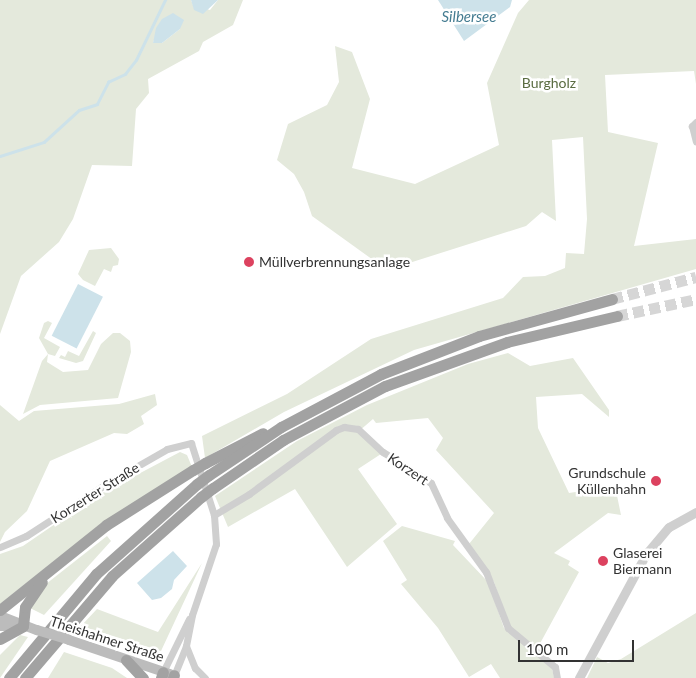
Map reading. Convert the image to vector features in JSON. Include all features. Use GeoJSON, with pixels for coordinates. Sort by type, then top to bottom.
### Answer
{"type":"FeatureCollection","features":[{"type":"Feature","properties":{"kind":"highway"},"geometry":{"type":"LineString","coordinates":[[9,678],[96,574],[197,484],[281,427],[350,389],[435,352],[612,299]]}},
{"type":"Feature","properties":{"kind":"highway"},"geometry":{"type":"LineString","coordinates":[[25,678],[49,646],[127,561],[201,497],[283,440],[385,386],[507,342],[618,316]]}},
{"type":"Feature","properties":{"kind":"highway"},"geometry":{"type":"LineString","coordinates":[[0,610],[106,524],[249,438],[281,427]]}},
{"type":"Feature","properties":{"kind":"highway"},"geometry":{"type":"LineString","coordinates":[[0,639],[23,626],[25,607],[48,571]]}},
{"type":"Feature","properties":{"kind":"highway"},"geometry":{"type":"LineString","coordinates":[[32,678],[49,646]]}},
{"type":"Feature","properties":{"kind":"highway"},"geometry":{"type":"LineString","coordinates":[[126,660],[143,678]]}},
{"type":"Feature","properties":{"kind":"main road","name":"Theishahner Straße"},"geometry":{"type":"LineString","coordinates":[[0,616],[23,626],[170,676]]}},
{"type":"Feature","properties":{"kind":"main road","name":"Theishahner Straße"},"geometry":{"type":"LineString","coordinates":[[0,626],[23,626]]}},
{"type":"Feature","properties":{"kind":"street"},"geometry":{"type":"LineString","coordinates":[[696,122],[692,126],[696,142]]}},
{"type":"Feature","properties":{"kind":"street","name":"Korzert"},"geometry":{"type":"LineString","coordinates":[[214,515],[249,494],[336,430],[344,426],[358,429],[383,452],[430,483],[447,518],[492,583],[508,628],[555,667],[557,678]]}},
{"type":"Feature","properties":{"kind":"street","name":"Korzerter Straße"},"geometry":{"type":"LineString","coordinates":[[0,548],[26,536],[106,484],[168,450],[191,443],[214,515]]}},
{"type":"Feature","properties":{"kind":"street"},"geometry":{"type":"LineString","coordinates":[[578,678],[646,554],[668,527],[696,512]]}},
{"type":"Feature","properties":{"kind":"street"},"geometry":{"type":"LineString","coordinates":[[170,676],[216,544],[214,515]]}},
{"type":"Feature","properties":{"kind":"street"},"geometry":{"type":"LineString","coordinates":[[170,676],[186,646],[192,615]]}},
{"type":"Feature","properties":{"kind":"street"},"geometry":{"type":"LineString","coordinates":[[186,646],[195,668],[205,678]]}},
{"type":"Feature","properties":{"kind":"green space"},"geometry":{"type":"Polygon","coordinates":[[[0,0],[191,0],[193,5],[210,10],[218,0],[243,0],[233,25],[203,42],[199,51],[148,79],[149,93],[136,109],[132,166],[92,165],[73,219],[59,242],[21,276],[0,334],[0,0]],[[158,26],[153,43],[162,43],[180,29],[158,26]]]}},
{"type":"Feature","properties":{"kind":"green space","name":"Burgholz"},"geometry":{"type":"Polygon","coordinates":[[[529,0],[696,0],[696,84],[694,71],[605,75],[608,132],[658,143],[634,246],[696,239],[696,269],[414,350],[284,412],[205,458],[202,436],[287,394],[371,339],[503,298],[523,277],[545,276],[565,268],[566,253],[584,254],[587,219],[583,137],[552,140],[556,221],[542,212],[526,226],[387,270],[312,216],[304,192],[294,174],[277,160],[288,124],[327,105],[339,82],[335,46],[352,52],[370,99],[352,168],[415,184],[499,145],[487,83],[518,13],[529,0]]]}},
{"type":"Feature","properties":{"kind":"green space"},"geometry":{"type":"Polygon","coordinates":[[[111,248],[119,259],[118,265],[113,266],[111,272],[104,269],[95,286],[83,280],[78,274],[89,250],[111,248]]]}},
{"type":"Feature","properties":{"kind":"green space"},"geometry":{"type":"Polygon","coordinates":[[[48,321],[52,323],[44,338],[60,347],[55,356],[48,354],[39,338],[44,323],[48,321]]]}},
{"type":"Feature","properties":{"kind":"green space"},"geometry":{"type":"Polygon","coordinates":[[[93,331],[96,333],[83,361],[76,363],[59,358],[61,355],[65,357],[68,351],[79,356],[93,331]]]}},
{"type":"Feature","properties":{"kind":"green space"},"geometry":{"type":"Polygon","coordinates":[[[113,333],[120,333],[130,341],[131,352],[118,398],[40,405],[23,414],[42,361],[48,354],[47,362],[63,372],[88,370],[101,344],[113,333]]]}},
{"type":"Feature","properties":{"kind":"green space"},"geometry":{"type":"Polygon","coordinates":[[[508,353],[530,366],[573,358],[609,410],[609,417],[582,394],[536,397],[538,428],[569,493],[615,486],[621,515],[608,513],[554,553],[570,561],[568,565],[579,572],[537,649],[510,628],[494,582],[469,544],[494,513],[436,450],[443,438],[428,418],[376,423],[373,419],[358,432],[381,454],[358,469],[397,524],[347,567],[295,489],[228,527],[215,496],[297,441],[367,405],[468,364],[508,353]]]}},
{"type":"Feature","properties":{"kind":"green space"},"geometry":{"type":"Polygon","coordinates":[[[155,394],[157,405],[141,416],[144,424],[127,434],[114,433],[50,461],[27,511],[5,532],[0,542],[0,405],[19,421],[34,411],[119,404],[155,394]]]}},
{"type":"Feature","properties":{"kind":"green space"},"geometry":{"type":"Polygon","coordinates":[[[180,452],[187,455],[192,467],[102,523],[0,604],[0,554],[23,546],[93,498],[180,452]]]}},
{"type":"Feature","properties":{"kind":"green space"},"geometry":{"type":"Polygon","coordinates":[[[402,526],[455,541],[453,545],[488,582],[504,628],[552,668],[554,678],[500,678],[491,664],[469,677],[438,628],[401,584],[407,580],[383,541],[402,526]]]}},
{"type":"Feature","properties":{"kind":"green space"},"geometry":{"type":"Polygon","coordinates":[[[107,536],[111,541],[44,615],[30,608],[46,584],[107,536]]]}},
{"type":"Feature","properties":{"kind":"green space"},"geometry":{"type":"Polygon","coordinates":[[[202,563],[161,651],[81,626],[97,609],[158,632],[202,563]]]}},
{"type":"Feature","properties":{"kind":"green space"},"geometry":{"type":"Polygon","coordinates":[[[696,613],[696,678],[587,678],[597,657],[608,663],[621,659],[696,613]]]}},
{"type":"Feature","properties":{"kind":"green space"},"geometry":{"type":"Polygon","coordinates":[[[20,635],[28,637],[0,678],[0,655],[20,635]]]}},
{"type":"Feature","properties":{"kind":"green space"},"geometry":{"type":"Polygon","coordinates":[[[64,652],[112,668],[127,678],[48,678],[64,652]]]}},
{"type":"Feature","properties":{"kind":"water"},"geometry":{"type":"Polygon","coordinates":[[[191,0],[218,0],[203,14],[194,10],[191,0]]]}},
{"type":"Feature","properties":{"kind":"water","name":"Silbersee"},"geometry":{"type":"Polygon","coordinates":[[[438,0],[512,0],[510,7],[464,41],[438,0]]]}},
{"type":"Feature","properties":{"kind":"water"},"geometry":{"type":"Polygon","coordinates":[[[173,13],[184,20],[180,29],[162,43],[153,43],[156,28],[162,19],[173,13]]]}},
{"type":"Feature","properties":{"kind":"water"},"geometry":{"type":"Polygon","coordinates":[[[78,284],[103,297],[77,348],[52,336],[78,284]]]}},
{"type":"Feature","properties":{"kind":"water"},"geometry":{"type":"Polygon","coordinates":[[[173,551],[187,566],[174,580],[172,589],[161,598],[152,600],[137,583],[173,551]]]}},
{"type":"Feature","properties":{"kind":"waterway"},"geometry":{"type":"LineString","coordinates":[[0,156],[44,142],[79,110],[97,104],[108,82],[125,74],[136,60],[165,0]]}},
{"type":"Feature","properties":{"kind":"tunnel"},"geometry":{"type":"LineString","coordinates":[[612,299],[696,277]]}},
{"type":"Feature","properties":{"kind":"tunnel"},"geometry":{"type":"LineString","coordinates":[[617,316],[696,299]]}},
{"type":"Feature","properties":{"kind":"place","name":"Müllverbrennungsanlage"},"geometry":{"type":"Point","coordinates":[249,262]}},
{"type":"Feature","properties":{"kind":"place","name":"Grundschule Küllenhahn"},"geometry":{"type":"Point","coordinates":[656,481]}},
{"type":"Feature","properties":{"kind":"place","name":"Glaserei Biermann"},"geometry":{"type":"Point","coordinates":[603,561]}}]}
